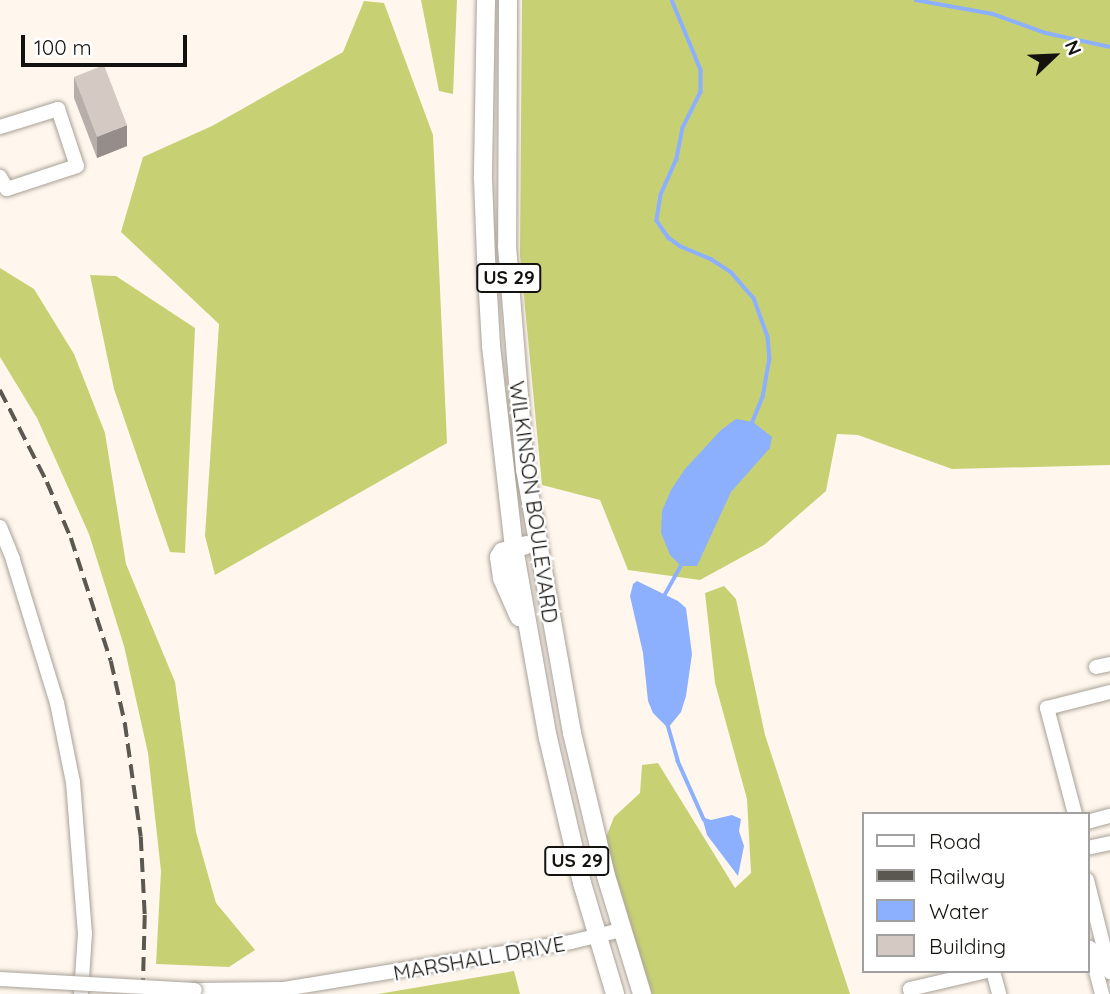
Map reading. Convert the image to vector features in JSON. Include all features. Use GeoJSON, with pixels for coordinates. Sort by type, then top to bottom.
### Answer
{"type":"FeatureCollection","features":[{"type":"Feature","properties":{"kind":"main road","name":"WILKINSON BOULEVARD"},"geometry":{"type":"LineString","coordinates":[[486,0],[483,179],[486,258],[491,346],[514,548],[502,552],[499,564],[530,641],[548,738],[615,994]]}},
{"type":"Feature","properties":{"kind":"main road","name":"WILKINSON BOULEVARD"},"geometry":{"type":"LineString","coordinates":[[508,0],[507,246],[518,394],[536,543],[572,733],[621,930],[642,994]]}},
{"type":"Feature","properties":{"kind":"main road"},"geometry":{"type":"LineString","coordinates":[[514,548],[536,543]]}},
{"type":"Feature","properties":{"kind":"street"},"geometry":{"type":"LineString","coordinates":[[0,127],[58,110],[77,166],[7,189],[0,177]]}},
{"type":"Feature","properties":{"kind":"street"},"geometry":{"type":"LineString","coordinates":[[0,527],[17,572],[57,703],[73,782],[85,933],[81,994]]}},
{"type":"Feature","properties":{"kind":"street"},"geometry":{"type":"LineString","coordinates":[[1073,812],[1047,708],[1110,692]]}},
{"type":"Feature","properties":{"kind":"street"},"geometry":{"type":"LineString","coordinates":[[1089,821],[1110,816]]}},
{"type":"Feature","properties":{"kind":"street"},"geometry":{"type":"LineString","coordinates":[[1089,848],[1110,843]]}},
{"type":"Feature","properties":{"kind":"street"},"geometry":{"type":"LineString","coordinates":[[1089,888],[1110,972]]}},
{"type":"Feature","properties":{"kind":"street","name":"MARSHALL DRIVE"},"geometry":{"type":"LineString","coordinates":[[0,979],[195,989],[284,989],[598,937],[621,930]]}},
{"type":"Feature","properties":{"kind":"street"},"geometry":{"type":"LineString","coordinates":[[1089,948],[1102,994]]}},
{"type":"Feature","properties":{"kind":"street"},"geometry":{"type":"LineString","coordinates":[[911,994],[910,989],[978,973]]}},
{"type":"Feature","properties":{"kind":"street"},"geometry":{"type":"LineString","coordinates":[[994,973],[999,994]]}},
{"type":"Feature","properties":{"kind":"green space"},"geometry":{"type":"Polygon","coordinates":[[[421,0],[457,0],[453,94],[439,91],[421,0]]]}},
{"type":"Feature","properties":{"kind":"green space"},"geometry":{"type":"Polygon","coordinates":[[[522,0],[1110,0],[1110,465],[952,469],[858,435],[837,434],[826,491],[764,545],[700,580],[628,570],[600,500],[542,485],[520,255],[522,0]]]}},
{"type":"Feature","properties":{"kind":"green space"},"geometry":{"type":"Polygon","coordinates":[[[364,1],[384,3],[433,135],[447,443],[215,575],[205,536],[219,324],[121,232],[143,157],[212,126],[343,52],[364,1]]]}},
{"type":"Feature","properties":{"kind":"green space"},"geometry":{"type":"Polygon","coordinates":[[[0,268],[34,289],[74,354],[105,433],[126,564],[175,682],[196,832],[216,903],[255,950],[229,967],[156,964],[161,871],[148,753],[124,646],[89,534],[37,418],[0,357],[0,268]]]}},
{"type":"Feature","properties":{"kind":"green space"},"geometry":{"type":"Polygon","coordinates":[[[90,275],[116,276],[195,328],[185,553],[170,552],[114,389],[90,275]]]}},
{"type":"Feature","properties":{"kind":"green space"},"geometry":{"type":"Polygon","coordinates":[[[724,586],[736,599],[765,735],[850,994],[652,994],[605,840],[614,817],[640,793],[642,765],[658,763],[735,888],[751,873],[747,799],[715,683],[705,593],[724,586]]]}},
{"type":"Feature","properties":{"kind":"green space"},"geometry":{"type":"Polygon","coordinates":[[[514,971],[520,994],[378,994],[514,971]]]}},
{"type":"Feature","properties":{"kind":"water"},"geometry":{"type":"Polygon","coordinates":[[[736,419],[753,422],[772,437],[770,448],[731,492],[697,566],[681,566],[670,555],[661,533],[662,511],[671,490],[685,469],[721,430],[736,419]]]}},
{"type":"Feature","properties":{"kind":"water"},"geometry":{"type":"Polygon","coordinates":[[[637,581],[678,601],[686,608],[692,654],[686,696],[681,712],[668,728],[653,713],[648,701],[643,653],[630,596],[633,584],[637,581]]]}},
{"type":"Feature","properties":{"kind":"water"},"geometry":{"type":"Polygon","coordinates":[[[732,815],[741,819],[739,831],[744,846],[738,876],[707,835],[702,817],[711,820],[732,815]]]}},
{"type":"Feature","properties":{"kind":"building"},"geometry":{"type":"Polygon","coordinates":[[[104,65],[127,125],[97,137],[74,77],[104,65]]]}},
{"type":"Feature","properties":{"kind":"waterway"},"geometry":{"type":"LineString","coordinates":[[672,0],[701,70],[701,92],[683,128],[677,159],[661,195],[657,221],[669,238],[680,246],[711,259],[731,272],[754,298],[768,337],[770,358],[763,397],[752,424]]}},
{"type":"Feature","properties":{"kind":"waterway"},"geometry":{"type":"LineString","coordinates":[[916,0],[993,14],[1046,33],[1110,47]]}},
{"type":"Feature","properties":{"kind":"waterway"},"geometry":{"type":"LineString","coordinates":[[663,598],[683,562]]}},
{"type":"Feature","properties":{"kind":"waterway"},"geometry":{"type":"LineString","coordinates":[[668,725],[678,761],[704,819]]}},
{"type":"Feature","properties":{"kind":"railway"},"geometry":{"type":"LineString","coordinates":[[0,390],[47,482],[71,538],[111,661],[125,723],[141,837],[145,915],[143,994]]}}]}
